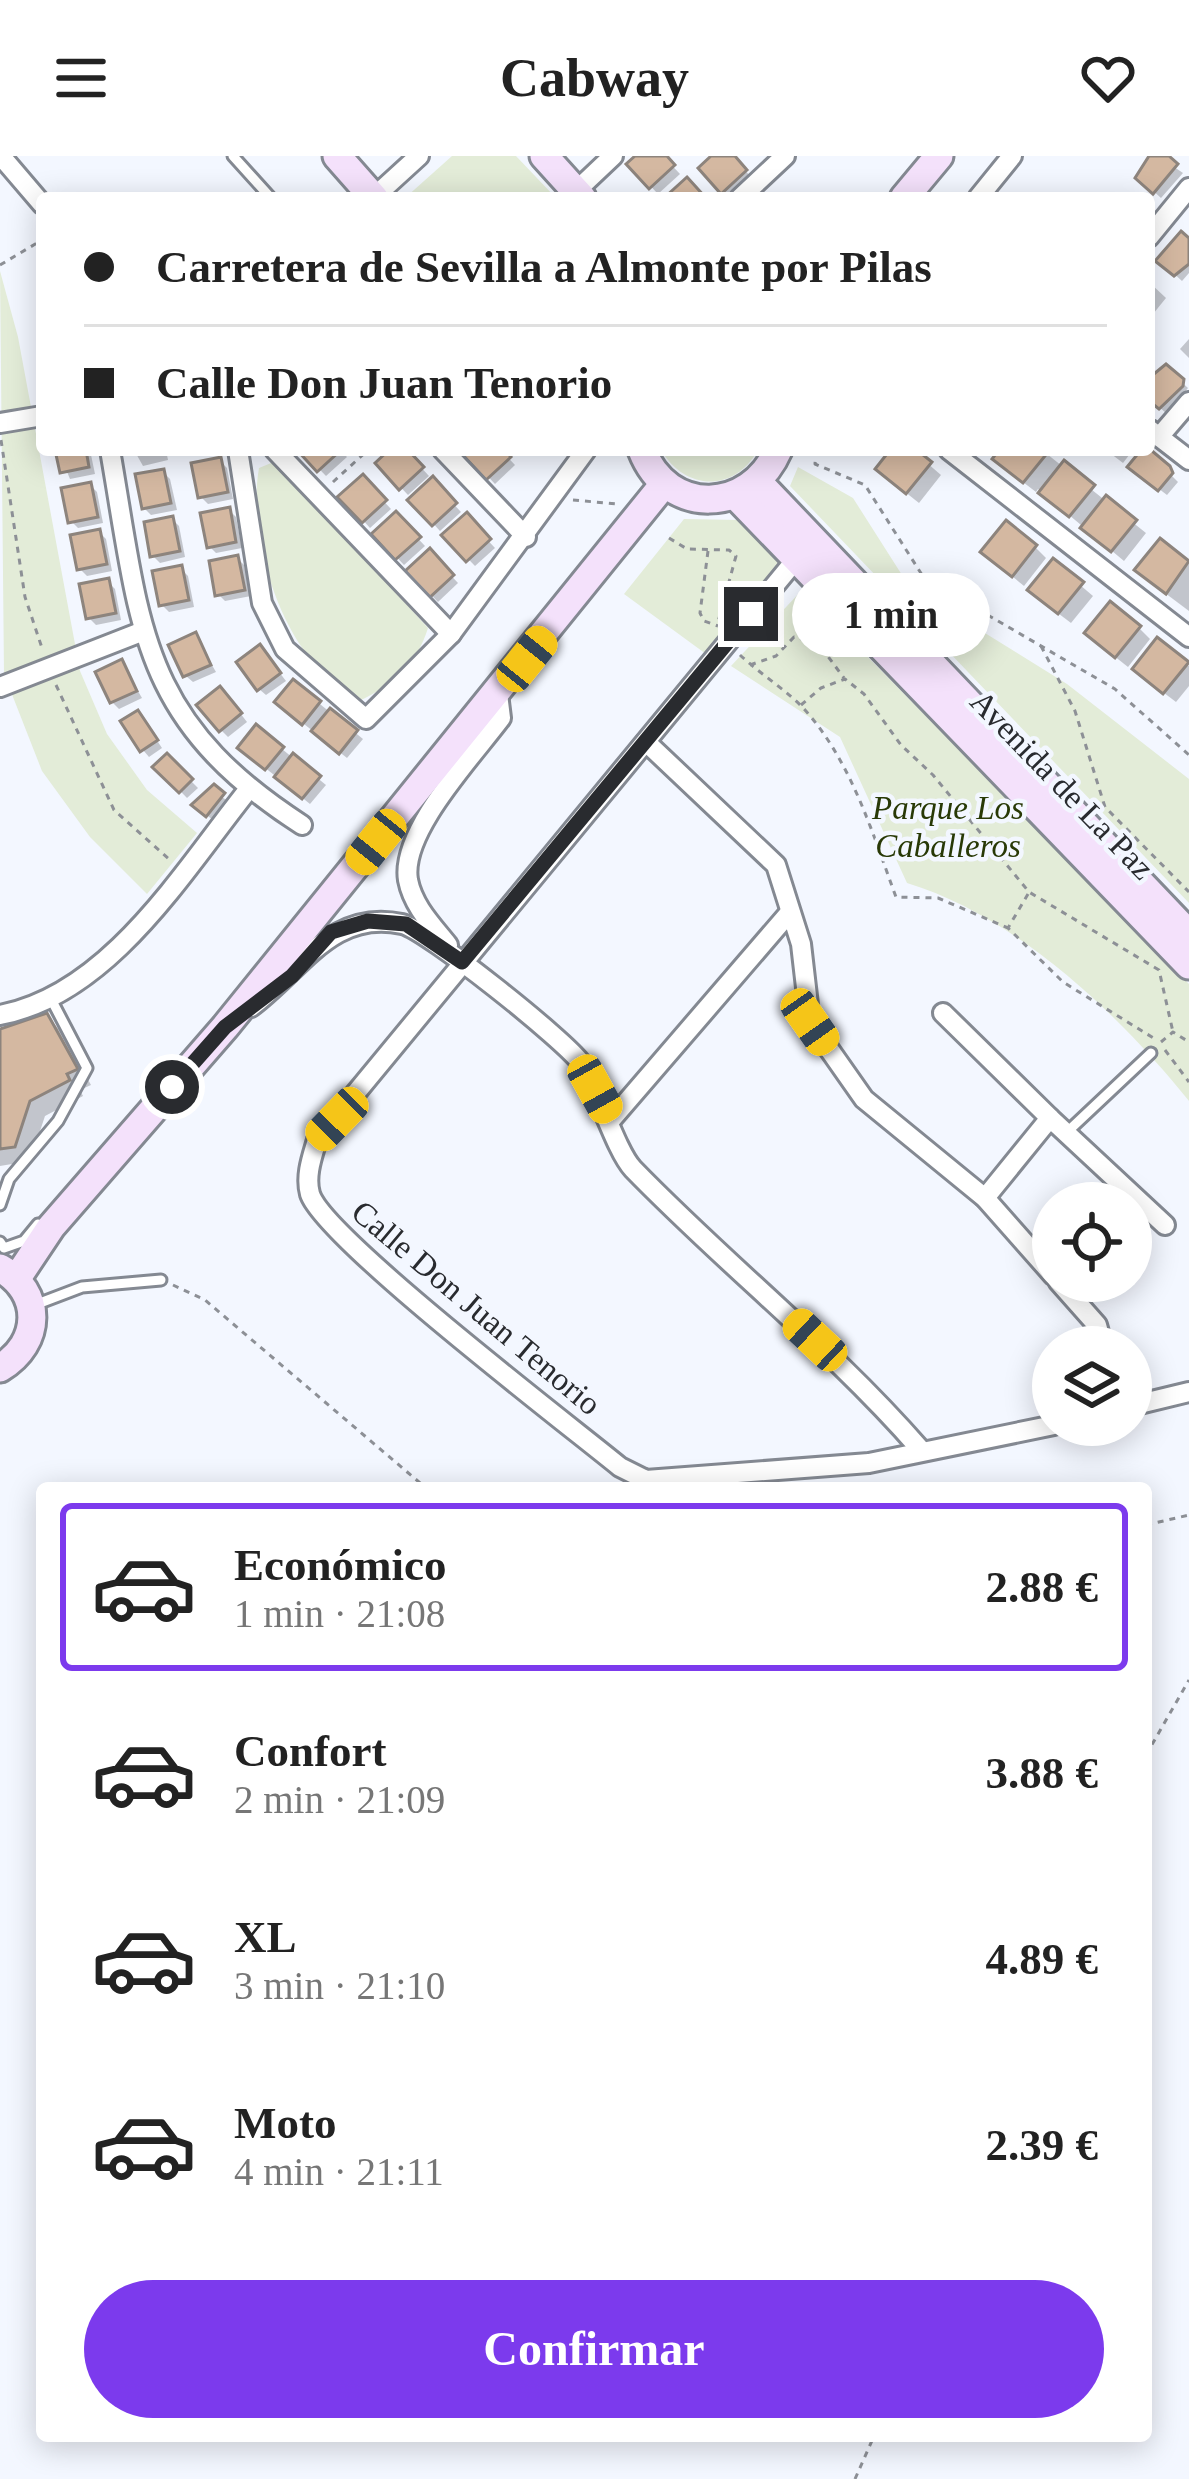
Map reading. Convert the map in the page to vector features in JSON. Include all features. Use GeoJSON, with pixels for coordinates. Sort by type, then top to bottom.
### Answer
{"type":"FeatureCollection","features":[{"type":"Feature","properties":{"kind":"street"},"geometry":{"type":"LineString","coordinates":[[2,156],[36,197]]}},
{"type":"Feature","properties":{"kind":"street"},"geometry":{"type":"LineString","coordinates":[[337,156],[369,192]]}},
{"type":"Feature","properties":{"kind":"street"},"geometry":{"type":"LineString","coordinates":[[380,192],[419,156]]}},
{"type":"Feature","properties":{"kind":"street"},"geometry":{"type":"LineString","coordinates":[[544,156],[577,192]]}},
{"type":"Feature","properties":{"kind":"street"},"geometry":{"type":"LineString","coordinates":[[581,192],[614,156]]}},
{"type":"Feature","properties":{"kind":"street"},"geometry":{"type":"LineString","coordinates":[[746,192],[785,156]]}},
{"type":"Feature","properties":{"kind":"street"},"geometry":{"type":"LineString","coordinates":[[909,192],[939,156]]}},
{"type":"Feature","properties":{"kind":"street"},"geometry":{"type":"LineString","coordinates":[[982,192],[1012,156]]}},
{"type":"Feature","properties":{"kind":"street"},"geometry":{"type":"LineString","coordinates":[[1155,230],[1189,188]]}},
{"type":"Feature","properties":{"kind":"street"},"geometry":{"type":"LineString","coordinates":[[1155,432],[1189,402]]}},
{"type":"Feature","properties":{"kind":"street"},"geometry":{"type":"LineString","coordinates":[[0,423],[36,417]]}},
{"type":"Feature","properties":{"kind":"street"},"geometry":{"type":"LineString","coordinates":[[1155,434],[1189,460]]}},
{"type":"Feature","properties":{"kind":"street"},"geometry":{"type":"LineString","coordinates":[[111,456],[141,632],[194,735],[248,790],[302,825]]}},
{"type":"Feature","properties":{"kind":"street"},"geometry":{"type":"LineString","coordinates":[[239,456],[262,603],[285,650],[366,719],[451,634],[582,456]]}},
{"type":"Feature","properties":{"kind":"street"},"geometry":{"type":"LineString","coordinates":[[281,456],[451,634]]}},
{"type":"Feature","properties":{"kind":"street"},"geometry":{"type":"LineString","coordinates":[[449,456],[526,537]]}},
{"type":"Feature","properties":{"kind":"street"},"geometry":{"type":"LineString","coordinates":[[644,456],[664,484],[698,500],[747,489],[773,456]]}},
{"type":"Feature","properties":{"kind":"street"},"geometry":{"type":"LineString","coordinates":[[965,456],[1189,637]]}},
{"type":"Feature","properties":{"kind":"street"},"geometry":{"type":"LineString","coordinates":[[0,1368],[28,1342],[32,1306],[8,1273],[225,1027],[664,484]]}},
{"type":"Feature","properties":{"kind":"street","name":"Avenida de La Paz"},"geometry":{"type":"LineString","coordinates":[[747,489],[798,557],[1189,965]]}},
{"type":"Feature","properties":{"kind":"street","name":"Avenida de La Paz"},"geometry":{"type":"LineString","coordinates":[[747,489],[1189,934]]}},
{"type":"Feature","properties":{"kind":"street","name":"Calle Don Juan Tenorio"},"geometry":{"type":"LineString","coordinates":[[798,557],[317,1140],[308,1168],[309,1192],[319,1211],[464,1339],[620,1467],[646,1480],[852,1465],[1032,1429]]}},
{"type":"Feature","properties":{"kind":"street"},"geometry":{"type":"LineString","coordinates":[[0,687],[141,632]]}},
{"type":"Feature","properties":{"kind":"street"},"geometry":{"type":"LineString","coordinates":[[462,962],[419,910],[407,878],[412,839],[501,718],[498,694]]}},
{"type":"Feature","properties":{"kind":"street"},"geometry":{"type":"LineString","coordinates":[[646,742],[776,865],[802,953],[810,1022],[864,1099],[985,1198],[1032,1252]]}},
{"type":"Feature","properties":{"kind":"street"},"geometry":{"type":"LineString","coordinates":[[0,1015],[51,999],[86,975],[133,929],[248,790]]}},
{"type":"Feature","properties":{"kind":"street"},"geometry":{"type":"LineString","coordinates":[[611,1120],[790,912]]}},
{"type":"Feature","properties":{"kind":"street"},"geometry":{"type":"LineString","coordinates":[[225,1027],[292,976],[331,932],[368,921],[406,924],[462,962],[578,1058],[628,1164],[873,1395],[920,1450]]}},
{"type":"Feature","properties":{"kind":"street"},"geometry":{"type":"LineString","coordinates":[[762,944],[802,953]]}},
{"type":"Feature","properties":{"kind":"street"},"geometry":{"type":"LineString","coordinates":[[943,1013],[1165,1225]]}},
{"type":"Feature","properties":{"kind":"street"},"geometry":{"type":"LineString","coordinates":[[985,1198],[1050,1118]]}},
{"type":"Feature","properties":{"kind":"street"},"geometry":{"type":"LineString","coordinates":[[1076,1302],[1097,1326]]}},
{"type":"Feature","properties":{"kind":"street"},"geometry":{"type":"LineString","coordinates":[[1152,1401],[1189,1392]]}},
{"type":"Feature","properties":{"kind":"lane"},"geometry":{"type":"LineString","coordinates":[[233,156],[266,192]]}},
{"type":"Feature","properties":{"kind":"lane"},"geometry":{"type":"LineString","coordinates":[[0,1205],[10,1179],[58,1121],[87,1068],[51,999]]}},
{"type":"Feature","properties":{"kind":"lane"},"geometry":{"type":"LineString","coordinates":[[1066,1133],[1150,1053]]}},
{"type":"Feature","properties":{"kind":"lane"},"geometry":{"type":"LineString","coordinates":[[0,1242],[4,1248],[24,1241],[101,1148],[200,1056]]}},
{"type":"Feature","properties":{"kind":"lane"},"geometry":{"type":"LineString","coordinates":[[32,1306],[82,1287],[161,1280]]}},
{"type":"Feature","properties":{"kind":"path"},"geometry":{"type":"LineString","coordinates":[[0,265],[36,244]]}},
{"type":"Feature","properties":{"kind":"path"},"geometry":{"type":"LineString","coordinates":[[318,495],[361,456]]}},
{"type":"Feature","properties":{"kind":"path"},"geometry":{"type":"LineString","coordinates":[[816,456],[815,464],[865,485],[924,578],[1115,688],[1189,755]]}},
{"type":"Feature","properties":{"kind":"path"},"geometry":{"type":"LineString","coordinates":[[554,499],[625,504]]}},
{"type":"Feature","properties":{"kind":"path"},"geometry":{"type":"LineString","coordinates":[[669,538],[687,549],[729,550],[736,556],[716,616],[720,627],[704,621],[700,613],[708,550]]}},
{"type":"Feature","properties":{"kind":"path"},"geometry":{"type":"LineString","coordinates":[[750,665],[776,656],[794,637],[818,643],[1030,892],[1159,970],[1173,1032],[1189,1042]]}},
{"type":"Feature","properties":{"kind":"path"},"geometry":{"type":"LineString","coordinates":[[727,643],[801,705],[836,750],[896,897],[938,898],[1008,928],[1063,982],[1160,1042],[1189,1082]]}},
{"type":"Feature","properties":{"kind":"path"},"geometry":{"type":"LineString","coordinates":[[1040,644],[1076,711],[1105,807],[1189,892]]}},
{"type":"Feature","properties":{"kind":"path"},"geometry":{"type":"LineString","coordinates":[[801,705],[821,688],[845,679]]}},
{"type":"Feature","properties":{"kind":"path"},"geometry":{"type":"LineString","coordinates":[[1008,928],[1030,892]]}},
{"type":"Feature","properties":{"kind":"path"},"geometry":{"type":"LineString","coordinates":[[1160,1042],[1173,1032]]}},
{"type":"Feature","properties":{"kind":"path"},"geometry":{"type":"LineString","coordinates":[[161,1280],[205,1300],[419,1482]]}},
{"type":"Feature","properties":{"kind":"path"},"geometry":{"type":"LineString","coordinates":[[1152,1524],[1189,1515]]}},
{"type":"Feature","properties":{"kind":"path"},"geometry":{"type":"LineString","coordinates":[[1152,1745],[1189,1680]]}},
{"type":"Feature","properties":{"kind":"path"},"geometry":{"type":"LineString","coordinates":[[855,2479],[871,2442]]}},
{"type":"Feature","properties":{"kind":"green space"},"geometry":{"type":"Polygon","coordinates":[[[452,156],[516,156],[550,192],[412,192],[452,156]]]}},
{"type":"Feature","properties":{"kind":"green space"},"geometry":{"type":"Polygon","coordinates":[[[0,271],[18,337],[36,456],[40,456],[80,671],[107,734],[147,790],[197,833],[147,894],[90,837],[42,771],[4,674],[0,271]]]}},
{"type":"Feature","properties":{"kind":"green space"},"geometry":{"type":"Polygon","coordinates":[[[665,456],[754,456],[736,474],[709,482],[671,464],[665,456]]]}},
{"type":"Feature","properties":{"kind":"green space"},"geometry":{"type":"Polygon","coordinates":[[[276,461],[428,628],[402,672],[359,701],[303,649],[272,586],[260,537],[257,490],[259,468],[276,461]]]}},
{"type":"Feature","properties":{"kind":"green space"},"geometry":{"type":"Polygon","coordinates":[[[798,467],[853,498],[909,586],[1067,684],[1189,779],[1189,903],[790,486],[798,467]]]}},
{"type":"Feature","properties":{"kind":"green space"},"geometry":{"type":"Polygon","coordinates":[[[684,519],[740,520],[782,558],[706,654],[624,594],[684,519]]]}},
{"type":"Feature","properties":{"kind":"green space","name":"Parque Los Caballeros"},"geometry":{"type":"Polygon","coordinates":[[[802,590],[1189,984],[1189,1101],[1131,1035],[1063,972],[987,919],[907,883],[840,737],[731,666],[802,590]]]}},
{"type":"Feature","properties":{"kind":"building"},"geometry":{"type":"Polygon","coordinates":[[[635,156],[667,156],[675,165],[649,189],[626,164],[635,156]]]}},
{"type":"Feature","properties":{"kind":"building"},"geometry":{"type":"Polygon","coordinates":[[[711,156],[735,156],[747,170],[719,192],[698,168],[711,156]]]}},
{"type":"Feature","properties":{"kind":"building"},"geometry":{"type":"Polygon","coordinates":[[[1149,156],[1169,156],[1178,164],[1155,192],[1135,178],[1149,156]]]}},
{"type":"Feature","properties":{"kind":"building"},"geometry":{"type":"Polygon","coordinates":[[[687,177],[701,192],[671,192],[687,177]]]}},
{"type":"Feature","properties":{"kind":"building"},"geometry":{"type":"Polygon","coordinates":[[[1181,231],[1189,238],[1189,264],[1174,276],[1155,261],[1181,231]]]}},
{"type":"Feature","properties":{"kind":"building"},"geometry":{"type":"Polygon","coordinates":[[[1166,364],[1184,379],[1183,386],[1159,409],[1155,406],[1155,373],[1166,364]]]}},
{"type":"Feature","properties":{"kind":"building"},"geometry":{"type":"Polygon","coordinates":[[[1155,453],[1173,473],[1158,491],[1127,467],[1136,456],[1155,453]]]}},
{"type":"Feature","properties":{"kind":"building"},"geometry":{"type":"Polygon","coordinates":[[[56,456],[87,456],[89,467],[60,473],[56,456]]]}},
{"type":"Feature","properties":{"kind":"building"},"geometry":{"type":"Polygon","coordinates":[[[302,456],[334,456],[317,472],[302,456]]]}},
{"type":"Feature","properties":{"kind":"building"},"geometry":{"type":"Polygon","coordinates":[[[383,456],[414,456],[424,467],[399,490],[375,463],[383,456]]]}},
{"type":"Feature","properties":{"kind":"building"},"geometry":{"type":"Polygon","coordinates":[[[464,456],[510,456],[511,457],[486,480],[464,456]]]}},
{"type":"Feature","properties":{"kind":"building"},"geometry":{"type":"Polygon","coordinates":[[[885,456],[924,456],[932,462],[906,494],[875,469],[885,456]]]}},
{"type":"Feature","properties":{"kind":"building"},"geometry":{"type":"Polygon","coordinates":[[[994,456],[1045,456],[1023,483],[992,459],[994,456]]]}},
{"type":"Feature","properties":{"kind":"building"},"geometry":{"type":"Polygon","coordinates":[[[221,457],[228,492],[198,498],[191,463],[221,457]]]}},
{"type":"Feature","properties":{"kind":"building"},"geometry":{"type":"Polygon","coordinates":[[[1064,460],[1095,485],[1069,517],[1038,493],[1064,460]]]}},
{"type":"Feature","properties":{"kind":"building"},"geometry":{"type":"Polygon","coordinates":[[[164,469],[171,503],[142,509],[135,474],[164,469]]]}},
{"type":"Feature","properties":{"kind":"building"},"geometry":{"type":"Polygon","coordinates":[[[363,474],[387,500],[362,523],[337,497],[363,474]]]}},
{"type":"Feature","properties":{"kind":"building"},"geometry":{"type":"Polygon","coordinates":[[[433,476],[457,503],[432,526],[407,500],[433,476]]]}},
{"type":"Feature","properties":{"kind":"building"},"geometry":{"type":"Polygon","coordinates":[[[91,482],[98,517],[68,523],[61,488],[91,482]]]}},
{"type":"Feature","properties":{"kind":"building"},"geometry":{"type":"Polygon","coordinates":[[[1106,495],[1137,520],[1111,552],[1080,528],[1106,495]]]}},
{"type":"Feature","properties":{"kind":"building"},"geometry":{"type":"Polygon","coordinates":[[[230,507],[236,542],[207,548],[200,513],[230,507]]]}},
{"type":"Feature","properties":{"kind":"building"},"geometry":{"type":"Polygon","coordinates":[[[396,511],[421,537],[395,560],[371,534],[396,511]]]}},
{"type":"Feature","properties":{"kind":"building"},"geometry":{"type":"Polygon","coordinates":[[[467,512],[491,539],[466,562],[441,535],[467,512]]]}},
{"type":"Feature","properties":{"kind":"building"},"geometry":{"type":"Polygon","coordinates":[[[173,516],[180,551],[150,557],[144,522],[173,516]]]}},
{"type":"Feature","properties":{"kind":"building"},"geometry":{"type":"Polygon","coordinates":[[[1006,520],[1037,545],[1012,577],[980,552],[1006,520]]]}},
{"type":"Feature","properties":{"kind":"building"},"geometry":{"type":"Polygon","coordinates":[[[100,529],[107,564],[77,570],[70,535],[100,529]]]}},
{"type":"Feature","properties":{"kind":"building"},"geometry":{"type":"Polygon","coordinates":[[[1160,538],[1189,561],[1166,594],[1134,570],[1160,538]]]}},
{"type":"Feature","properties":{"kind":"building"},"geometry":{"type":"Polygon","coordinates":[[[430,548],[454,575],[429,598],[405,571],[430,548]]]}},
{"type":"Feature","properties":{"kind":"building"},"geometry":{"type":"Polygon","coordinates":[[[238,555],[245,590],[215,596],[209,561],[238,555]]]}},
{"type":"Feature","properties":{"kind":"building"},"geometry":{"type":"Polygon","coordinates":[[[1053,558],[1084,582],[1058,614],[1027,590],[1053,558]]]}},
{"type":"Feature","properties":{"kind":"building"},"geometry":{"type":"Polygon","coordinates":[[[182,565],[189,600],[159,606],[152,571],[182,565]]]}},
{"type":"Feature","properties":{"kind":"building"},"geometry":{"type":"Polygon","coordinates":[[[109,578],[116,613],[86,619],[79,584],[109,578]]]}},
{"type":"Feature","properties":{"kind":"building"},"geometry":{"type":"Polygon","coordinates":[[[1110,601],[1141,626],[1115,658],[1084,633],[1110,601]]]}},
{"type":"Feature","properties":{"kind":"building"},"geometry":{"type":"Polygon","coordinates":[[[196,632],[211,665],[183,677],[168,645],[196,632]]]}},
{"type":"Feature","properties":{"kind":"building"},"geometry":{"type":"Polygon","coordinates":[[[1157,637],[1189,662],[1163,694],[1132,669],[1157,637]]]}},
{"type":"Feature","properties":{"kind":"building"},"geometry":{"type":"Polygon","coordinates":[[[260,644],[281,673],[257,691],[236,662],[260,644]]]}},
{"type":"Feature","properties":{"kind":"building"},"geometry":{"type":"Polygon","coordinates":[[[122,659],[137,691],[110,703],[95,672],[122,659]]]}},
{"type":"Feature","properties":{"kind":"building"},"geometry":{"type":"Polygon","coordinates":[[[293,679],[321,701],[302,725],[274,702],[293,679]]]}},
{"type":"Feature","properties":{"kind":"building"},"geometry":{"type":"Polygon","coordinates":[[[220,686],[242,713],[219,732],[196,705],[220,686]]]}},
{"type":"Feature","properties":{"kind":"building"},"geometry":{"type":"Polygon","coordinates":[[[330,708],[358,730],[339,754],[311,731],[330,708]]]}},
{"type":"Feature","properties":{"kind":"building"},"geometry":{"type":"Polygon","coordinates":[[[138,710],[158,740],[140,752],[120,721],[138,710]]]}},
{"type":"Feature","properties":{"kind":"building"},"geometry":{"type":"Polygon","coordinates":[[[256,724],[284,747],[265,770],[237,748],[256,724]]]}},
{"type":"Feature","properties":{"kind":"building"},"geometry":{"type":"Polygon","coordinates":[[[167,753],[193,779],[179,793],[152,767],[167,753]]]}},
{"type":"Feature","properties":{"kind":"building"},"geometry":{"type":"Polygon","coordinates":[[[293,753],[321,776],[302,799],[274,777],[293,753]]]}},
{"type":"Feature","properties":{"kind":"building"},"geometry":{"type":"Polygon","coordinates":[[[214,784],[225,793],[206,817],[191,805],[214,784]]]}},
{"type":"Feature","properties":{"kind":"building"},"geometry":{"type":"Polygon","coordinates":[[[47,1013],[78,1069],[67,1074],[70,1080],[30,1101],[15,1147],[0,1149],[0,1029],[47,1013]]]}},
{"type":"Feature","properties":{"kind":"route"},"geometry":{"type":"LineString","coordinates":[[172,1087],[225,1027],[292,976],[331,932],[368,921],[406,924],[462,962],[751,614]]}}]}
